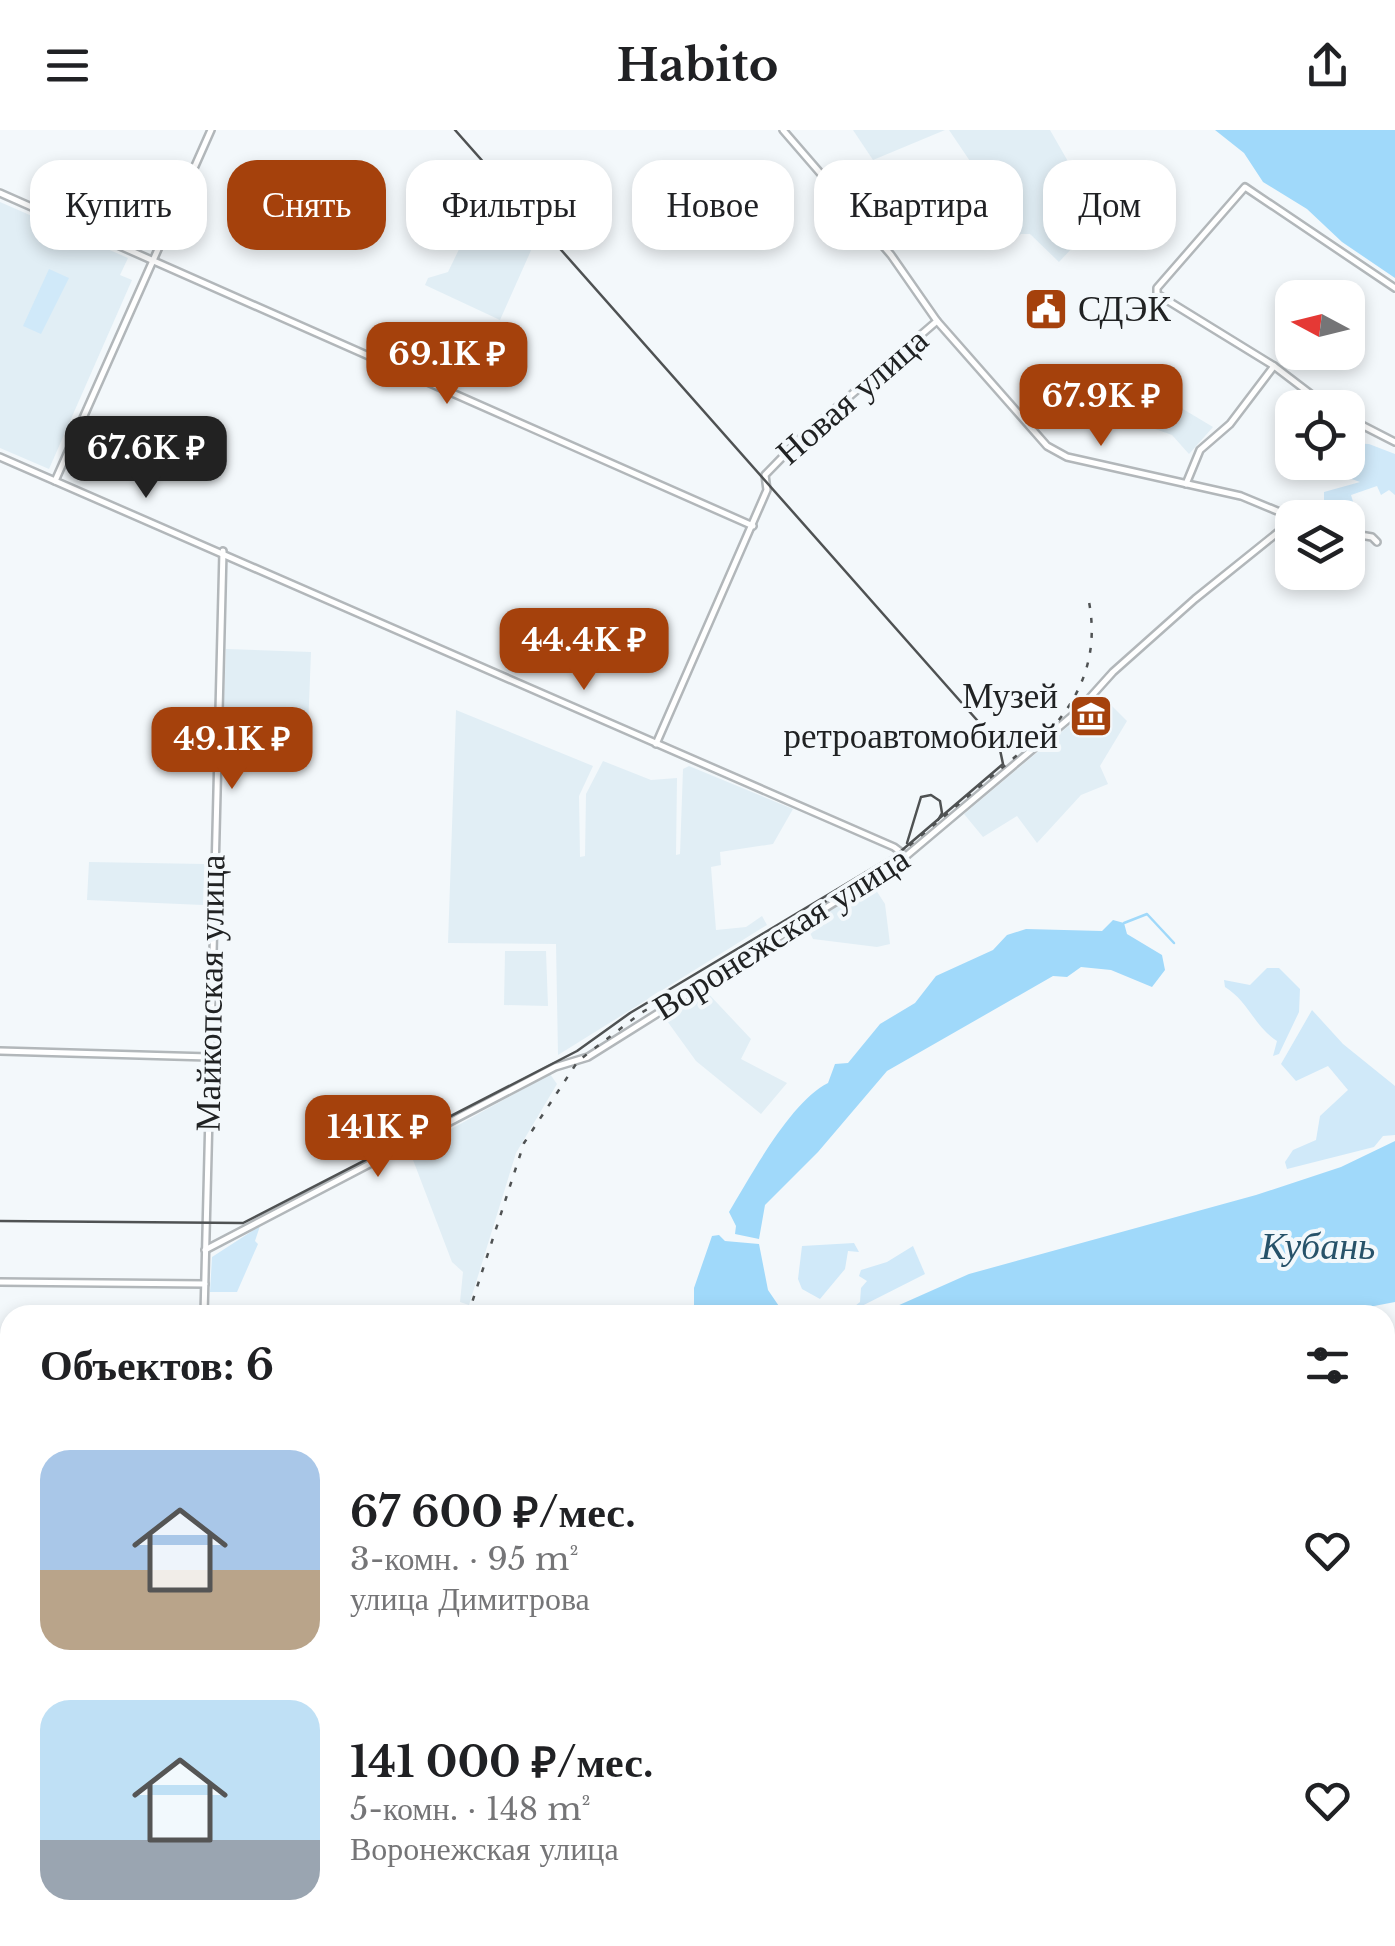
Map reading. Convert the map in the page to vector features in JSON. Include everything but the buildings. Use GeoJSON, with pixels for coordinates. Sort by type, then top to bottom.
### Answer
{"type":"FeatureCollection","features":[{"type":"Feature","properties":{"kind":"street"},"geometry":{"type":"LineString","coordinates":[[55,481],[211,130]]}},
{"type":"Feature","properties":{"kind":"street"},"geometry":{"type":"LineString","coordinates":[[783,130],[892,255],[935,319],[1047,446],[1087,464],[1262,502],[1275,509]]}},
{"type":"Feature","properties":{"kind":"street"},"geometry":{"type":"LineString","coordinates":[[1306,390],[1156,292],[1240,189],[1248,188],[1395,288]]}},
{"type":"Feature","properties":{"kind":"street"},"geometry":{"type":"LineString","coordinates":[[0,193],[753,526]]}},
{"type":"Feature","properties":{"kind":"street","name":"Новая улица"},"geometry":{"type":"LineString","coordinates":[[656,744],[768,490],[765,475],[935,319]]}},
{"type":"Feature","properties":{"kind":"street"},"geometry":{"type":"LineString","coordinates":[[1186,484],[1200,450],[1230,424],[1274,366]]}},
{"type":"Feature","properties":{"kind":"street"},"geometry":{"type":"LineString","coordinates":[[1365,427],[1395,442]]}},
{"type":"Feature","properties":{"kind":"street"},"geometry":{"type":"LineString","coordinates":[[0,457],[896,848],[906,856]]}},
{"type":"Feature","properties":{"kind":"street","name":"Воронежская улица"},"geometry":{"type":"LineString","coordinates":[[205,1250],[556,1068],[588,1057],[906,856],[1078,711],[1113,672],[1275,534]]}},
{"type":"Feature","properties":{"kind":"street"},"geometry":{"type":"LineString","coordinates":[[1365,536],[1377,542]]}},
{"type":"Feature","properties":{"kind":"street","name":"Майкопская улица"},"geometry":{"type":"LineString","coordinates":[[204,1305],[223,552]]}},
{"type":"Feature","properties":{"kind":"street"},"geometry":{"type":"LineString","coordinates":[[0,1050],[209,1058]]}},
{"type":"Feature","properties":{"kind":"street"},"geometry":{"type":"LineString","coordinates":[[0,1282],[204,1284]]}},
{"type":"Feature","properties":{"kind":"shaded area"},"geometry":{"type":"Polygon","coordinates":[[[853,130],[945,130],[873,160],[853,130]]]}},
{"type":"Feature","properties":{"kind":"shaded area"},"geometry":{"type":"Polygon","coordinates":[[[949,130],[1050,130],[1067,160],[1043,160],[1043,247],[1030,234],[1023,234],[1023,160],[969,160],[949,130]]]}},
{"type":"Feature","properties":{"kind":"shaded area"},"geometry":{"type":"Polygon","coordinates":[[[0,202],[30,215],[30,250],[110,250],[128,258],[120,275],[132,280],[49,469],[0,448],[0,202]]]}},
{"type":"Feature","properties":{"kind":"shaded area"},"geometry":{"type":"Polygon","coordinates":[[[459,250],[531,250],[500,320],[425,285],[428,278],[448,272],[459,250]]]}},
{"type":"Feature","properties":{"kind":"shaded area"},"geometry":{"type":"Polygon","coordinates":[[[1047,250],[1070,250],[1059,262],[1047,250]]]}},
{"type":"Feature","properties":{"kind":"shaded area"},"geometry":{"type":"Polygon","coordinates":[[[49,269],[69,278],[41,334],[23,326],[49,269]]]}},
{"type":"Feature","properties":{"kind":"shaded area"},"geometry":{"type":"Polygon","coordinates":[[[1141,384],[1213,427],[1189,454],[1172,435],[1122,417],[1141,384]]]}},
{"type":"Feature","properties":{"kind":"shaded area"},"geometry":{"type":"Polygon","coordinates":[[[1365,444],[1395,454],[1395,495],[1389,490],[1381,495],[1377,486],[1351,495],[1353,500],[1324,500],[1324,492],[1360,482],[1354,480],[1365,480],[1365,444]]]}},
{"type":"Feature","properties":{"kind":"shaded area"},"geometry":{"type":"Polygon","coordinates":[[[226,649],[311,652],[308,729],[223,726],[226,649]]]}},
{"type":"Feature","properties":{"kind":"shaded area"},"geometry":{"type":"Polygon","coordinates":[[[1103,697],[1127,721],[1100,766],[1108,784],[1081,795],[1037,843],[1017,816],[983,837],[964,814],[1103,697]]]}},
{"type":"Feature","properties":{"kind":"shaded area"},"geometry":{"type":"Polygon","coordinates":[[[456,710],[593,766],[579,796],[580,857],[585,856],[586,794],[603,761],[651,780],[677,778],[676,855],[680,854],[683,769],[689,766],[793,809],[773,844],[720,852],[721,865],[711,867],[716,930],[746,927],[762,916],[767,925],[558,1055],[556,944],[448,943],[456,710]]]}},
{"type":"Feature","properties":{"kind":"shaded area"},"geometry":{"type":"Polygon","coordinates":[[[89,862],[205,864],[203,905],[87,900],[89,862]]]}},
{"type":"Feature","properties":{"kind":"shaded area"},"geometry":{"type":"Polygon","coordinates":[[[872,884],[885,904],[890,944],[877,947],[813,939],[806,925],[872,884]]]}},
{"type":"Feature","properties":{"kind":"shaded area"},"geometry":{"type":"Polygon","coordinates":[[[505,951],[546,951],[548,1006],[504,1005],[505,951]]]}},
{"type":"Feature","properties":{"kind":"shaded area"},"geometry":{"type":"Polygon","coordinates":[[[1267,968],[1279,968],[1300,989],[1299,1012],[1279,1054],[1273,1056],[1277,1041],[1225,987],[1224,980],[1250,985],[1267,968]]]}},
{"type":"Feature","properties":{"kind":"shaded area"},"geometry":{"type":"Polygon","coordinates":[[[704,989],[751,1039],[741,1059],[787,1083],[761,1114],[696,1061],[662,1014],[704,989]]]}},
{"type":"Feature","properties":{"kind":"shaded area"},"geometry":{"type":"Polygon","coordinates":[[[1312,1010],[1343,1044],[1395,1086],[1395,1135],[1383,1136],[1374,1147],[1287,1169],[1285,1162],[1293,1150],[1316,1140],[1320,1116],[1348,1090],[1328,1066],[1296,1081],[1281,1064],[1312,1010]]]}},
{"type":"Feature","properties":{"kind":"shaded area"},"geometry":{"type":"Polygon","coordinates":[[[550,1074],[557,1084],[516,1153],[469,1305],[460,1302],[463,1272],[452,1262],[410,1152],[550,1074]]]}},
{"type":"Feature","properties":{"kind":"shaded area"},"geometry":{"type":"Polygon","coordinates":[[[260,1226],[255,1241],[258,1244],[237,1292],[210,1292],[212,1257],[260,1226]]]}},
{"type":"Feature","properties":{"kind":"shaded area"},"geometry":{"type":"Polygon","coordinates":[[[854,1243],[859,1252],[848,1251],[845,1269],[820,1299],[802,1289],[798,1279],[802,1246],[854,1243]]]}},
{"type":"Feature","properties":{"kind":"shaded area"},"geometry":{"type":"Polygon","coordinates":[[[913,1246],[925,1274],[864,1305],[856,1305],[867,1281],[859,1276],[861,1270],[887,1262],[913,1246]]]}},
{"type":"Feature","properties":{"kind":"water"},"geometry":{"type":"Polygon","coordinates":[[[1215,130],[1395,130],[1395,278],[1342,242],[1307,209],[1263,182],[1244,153],[1215,130]]]}},
{"type":"Feature","properties":{"kind":"water"},"geometry":{"type":"Polygon","coordinates":[[[1113,920],[1124,923],[1127,934],[1162,955],[1165,970],[1152,987],[1111,970],[1081,967],[1067,977],[1053,976],[887,1071],[818,1152],[765,1205],[759,1239],[735,1234],[736,1226],[729,1212],[786,1122],[828,1083],[835,1064],[848,1063],[880,1024],[915,1003],[936,976],[993,950],[1007,935],[1026,929],[1102,931],[1113,920]]]}},
{"type":"Feature","properties":{"kind":"water","name":"Кубань"},"geometry":{"type":"Polygon","coordinates":[[[1395,1141],[1395,1302],[899,1305],[969,1274],[1256,1195],[1341,1167],[1395,1141]]]}},
{"type":"Feature","properties":{"kind":"water"},"geometry":{"type":"Polygon","coordinates":[[[712,1236],[759,1244],[768,1290],[778,1305],[694,1305],[694,1288],[712,1236]]]}},
{"type":"Feature","properties":{"kind":"waterway"},"geometry":{"type":"LineString","coordinates":[[1124,923],[1147,914],[1174,943]]}},
{"type":"Feature","properties":{"kind":"tram line"},"geometry":{"type":"LineString","coordinates":[[0,1221],[243,1223],[577,1051],[630,1013],[901,851],[1003,764],[999,745],[455,130]]}},
{"type":"Feature","properties":{"kind":"tram line"},"geometry":{"type":"LineString","coordinates":[[907,843],[921,797],[931,795],[940,801],[942,813],[938,820]]}},
{"type":"Feature","properties":{"kind":"railway"},"geometry":{"type":"LineString","coordinates":[[471,1305],[524,1143],[578,1061],[641,1013],[886,865],[1058,721],[1077,692],[1088,662],[1092,631],[1088,597]]}},
{"type":"Feature","properties":{"kind":"place","name":"СДЭК"},"geometry":{"type":"Point","coordinates":[1046,309]}},
{"type":"Feature","properties":{"kind":"place","name":"Музей ретроавтомобилей"},"geometry":{"type":"Point","coordinates":[1091,716]}}]}
